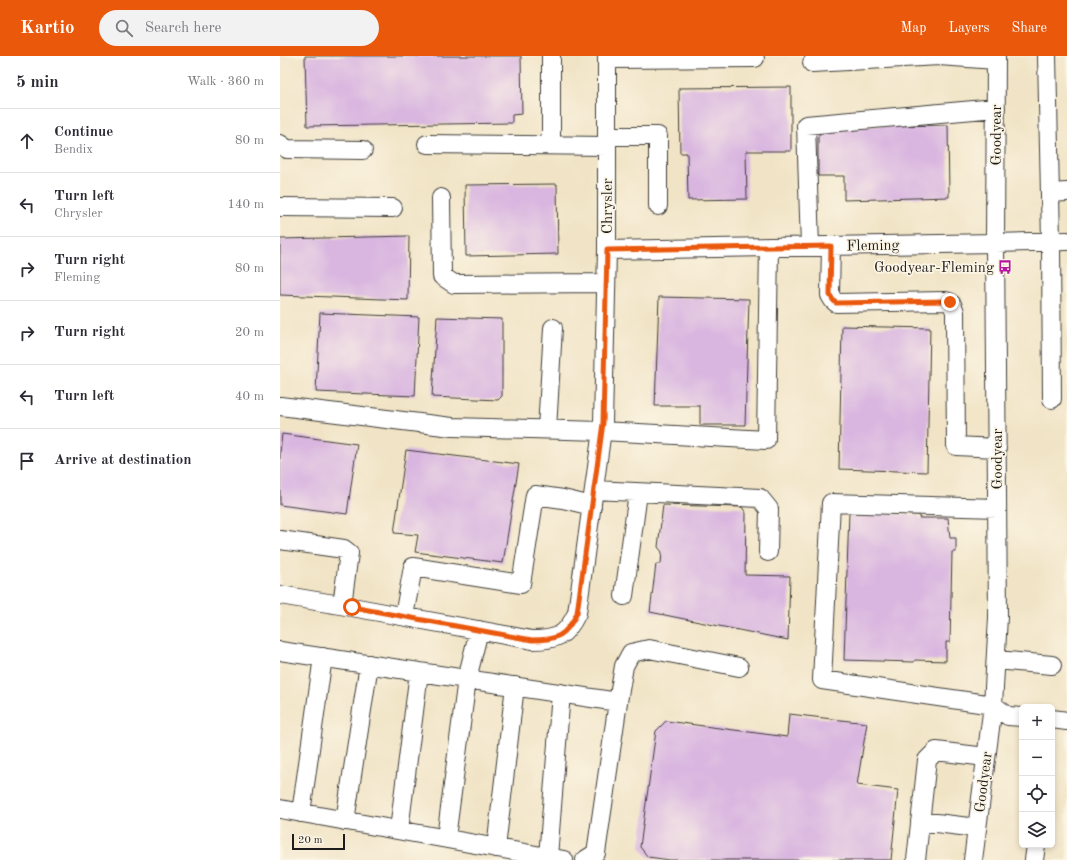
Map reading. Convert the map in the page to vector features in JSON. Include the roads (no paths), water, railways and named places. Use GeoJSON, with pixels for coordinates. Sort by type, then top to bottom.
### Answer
{"type":"FeatureCollection","features":[{"type":"Feature","properties":{"kind":"street"},"geometry":{"type":"LineString","coordinates":[[551,56],[551,145]]}},
{"type":"Feature","properties":{"kind":"street"},"geometry":{"type":"LineString","coordinates":[[812,62],[939,56],[996,58]]}},
{"type":"Feature","properties":{"kind":"street"},"geometry":{"type":"LineString","coordinates":[[1048,56],[1058,193],[1059,241],[1052,399]]}},
{"type":"Feature","properties":{"kind":"street"},"geometry":{"type":"LineString","coordinates":[[607,57],[755,58]]}},
{"type":"Feature","properties":{"kind":"street","name":"Chrysler"},"geometry":{"type":"LineString","coordinates":[[479,630],[532,640],[546,640],[560,635],[571,626],[577,613],[602,431],[607,250],[607,57]]}},
{"type":"Feature","properties":{"kind":"street","name":"Goodyear"},"geometry":{"type":"LineString","coordinates":[[973,860],[993,705],[998,616],[995,243],[996,58]]}},
{"type":"Feature","properties":{"kind":"street"},"geometry":{"type":"LineString","coordinates":[[810,246],[806,125],[996,108]]}},
{"type":"Feature","properties":{"kind":"street"},"geometry":{"type":"LineString","coordinates":[[427,144],[551,145],[658,136],[658,206]]}},
{"type":"Feature","properties":{"kind":"street"},"geometry":{"type":"LineString","coordinates":[[280,144],[286,149],[363,150]]}},
{"type":"Feature","properties":{"kind":"street"},"geometry":{"type":"LineString","coordinates":[[441,198],[442,276],[454,284],[606,283]]}},
{"type":"Feature","properties":{"kind":"street"},"geometry":{"type":"LineString","coordinates":[[280,207],[393,208]]}},
{"type":"Feature","properties":{"kind":"street","name":"Fleming"},"geometry":{"type":"LineString","coordinates":[[607,250],[1059,241]]}},
{"type":"Feature","properties":{"kind":"street"},"geometry":{"type":"LineString","coordinates":[[831,246],[830,295],[836,303],[950,302],[955,312],[956,446],[997,448]]}},
{"type":"Feature","properties":{"kind":"street"},"geometry":{"type":"LineString","coordinates":[[280,406],[452,427],[602,431],[766,440],[769,247]]}},
{"type":"Feature","properties":{"kind":"street"},"geometry":{"type":"LineString","coordinates":[[547,430],[553,328]]}},
{"type":"Feature","properties":{"kind":"street"},"geometry":{"type":"LineString","coordinates":[[624,596],[638,493]]}},
{"type":"Feature","properties":{"kind":"street"},"geometry":{"type":"LineString","coordinates":[[404,616],[412,567],[521,584],[535,494],[563,499],[593,498],[638,493],[760,498],[769,509],[768,552]]}},
{"type":"Feature","properties":{"kind":"street"},"geometry":{"type":"LineString","coordinates":[[997,508],[831,503],[822,680],[993,705],[1008,716],[1019,717]]}},
{"type":"Feature","properties":{"kind":"street"},"geometry":{"type":"LineString","coordinates":[[280,540],[344,549],[349,553],[342,605]]}},
{"type":"Feature","properties":{"kind":"street"},"geometry":{"type":"LineString","coordinates":[[280,595],[479,630],[467,679],[446,838]]}},
{"type":"Feature","properties":{"kind":"street"},"geometry":{"type":"LineString","coordinates":[[584,860],[596,853],[624,666],[631,653],[649,649],[739,667]]}},
{"type":"Feature","properties":{"kind":"street"},"geometry":{"type":"LineString","coordinates":[[280,651],[618,702]]}},
{"type":"Feature","properties":{"kind":"street"},"geometry":{"type":"LineString","coordinates":[[301,813],[323,657]]}},
{"type":"Feature","properties":{"kind":"street"},"geometry":{"type":"LineString","coordinates":[[996,660],[1052,665]]}},
{"type":"Feature","properties":{"kind":"street"},"geometry":{"type":"LineString","coordinates":[[346,821],[369,664]]}},
{"type":"Feature","properties":{"kind":"street"},"geometry":{"type":"LineString","coordinates":[[399,830],[418,672]]}},
{"type":"Feature","properties":{"kind":"street"},"geometry":{"type":"LineString","coordinates":[[496,848],[515,686]]}},
{"type":"Feature","properties":{"kind":"street"},"geometry":{"type":"LineString","coordinates":[[280,809],[556,859],[561,693]]}},
{"type":"Feature","properties":{"kind":"street"},"geometry":{"type":"LineString","coordinates":[[1055,719],[1067,721]]}},
{"type":"Feature","properties":{"kind":"street"},"geometry":{"type":"LineString","coordinates":[[916,860],[927,760],[936,751],[986,756]]}},
{"type":"Feature","properties":{"kind":"street"},"geometry":{"type":"LineString","coordinates":[[920,821],[977,828]]}},
{"type":"Feature","properties":{"kind":"street"},"geometry":{"type":"LineString","coordinates":[[1034,860],[1036,848]]}},
{"type":"Feature","properties":{"kind":"place","name":"Goodyear-Fleming"},"geometry":{"type":"Point","coordinates":[1005,267]}}]}
